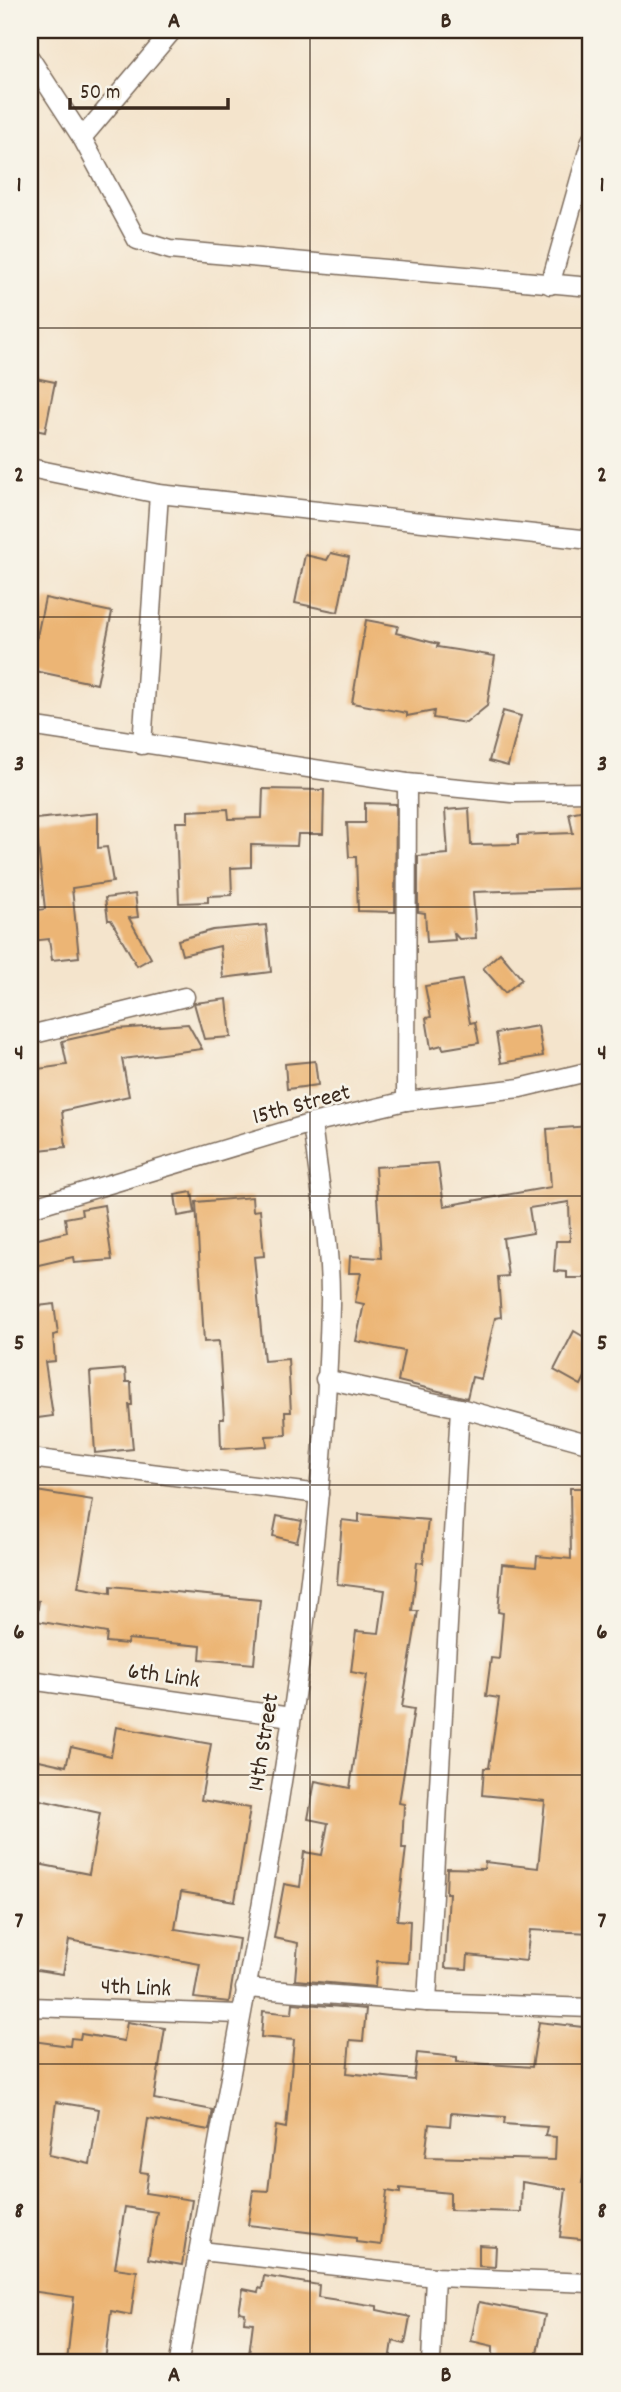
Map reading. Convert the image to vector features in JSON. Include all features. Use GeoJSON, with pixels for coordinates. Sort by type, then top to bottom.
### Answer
{"type":"FeatureCollection","features":[{"type":"Feature","properties":{"kind":"street"},"geometry":{"type":"LineString","coordinates":[[82,138],[173,30]]}},
{"type":"Feature","properties":{"kind":"street"},"geometry":{"type":"LineString","coordinates":[[30,58],[82,138],[137,240],[170,250],[591,287]]}},
{"type":"Feature","properties":{"kind":"street"},"geometry":{"type":"LineString","coordinates":[[550,285],[591,139]]}},
{"type":"Feature","properties":{"kind":"street"},"geometry":{"type":"LineString","coordinates":[[30,468],[159,494],[591,540]]}},
{"type":"Feature","properties":{"kind":"street"},"geometry":{"type":"LineString","coordinates":[[142,745],[159,494]]}},
{"type":"Feature","properties":{"kind":"street"},"geometry":{"type":"LineString","coordinates":[[30,726],[407,783],[512,793],[591,792]]}},
{"type":"Feature","properties":{"kind":"street"},"geometry":{"type":"LineString","coordinates":[[406,1101],[407,783]]}},
{"type":"Feature","properties":{"kind":"street"},"geometry":{"type":"LineString","coordinates":[[30,1035],[185,997]]}},
{"type":"Feature","properties":{"kind":"street","name":"15th Street"},"geometry":{"type":"LineString","coordinates":[[30,1208],[312,1123],[406,1101],[520,1088],[591,1071]]}},
{"type":"Feature","properties":{"kind":"street","name":"14th Street"},"geometry":{"type":"LineString","coordinates":[[179,2362],[201,2251],[292,1717],[319,1494],[330,1302],[312,1123]]}},
{"type":"Feature","properties":{"kind":"street"},"geometry":{"type":"LineString","coordinates":[[325,1379],[460,1408],[591,1444]]}},
{"type":"Feature","properties":{"kind":"street"},"geometry":{"type":"LineString","coordinates":[[428,2002],[460,1408]]}},
{"type":"Feature","properties":{"kind":"street"},"geometry":{"type":"LineString","coordinates":[[30,1458],[319,1494]]}},
{"type":"Feature","properties":{"kind":"street","name":"6th Link"},"geometry":{"type":"LineString","coordinates":[[30,1680],[292,1717]]}},
{"type":"Feature","properties":{"kind":"street"},"geometry":{"type":"LineString","coordinates":[[245,1988],[428,2002],[591,2008]]}},
{"type":"Feature","properties":{"kind":"street","name":"4th Link"},"geometry":{"type":"LineString","coordinates":[[30,2007],[240,2014]]}},
{"type":"Feature","properties":{"kind":"street"},"geometry":{"type":"LineString","coordinates":[[201,2251],[435,2277],[591,2283]]}},
{"type":"Feature","properties":{"kind":"street"},"geometry":{"type":"LineString","coordinates":[[431,2362],[435,2277]]}},
{"type":"Feature","properties":{"kind":"building"},"geometry":{"type":"Polygon","coordinates":[[[30,377],[55,382],[45,432],[30,429],[30,377]]]}},
{"type":"Feature","properties":{"kind":"building"},"geometry":{"type":"Polygon","coordinates":[[[331,553],[349,557],[338,612],[295,603],[305,555],[327,560],[331,553]]]}},
{"type":"Feature","properties":{"kind":"building"},"geometry":{"type":"Polygon","coordinates":[[[45,598],[112,612],[97,684],[30,670],[45,598]]]}},
{"type":"Feature","properties":{"kind":"building"},"geometry":{"type":"Polygon","coordinates":[[[366,620],[398,626],[396,633],[438,644],[437,647],[495,656],[487,706],[466,723],[433,718],[434,711],[407,716],[407,713],[352,703],[366,620]]]}},
{"type":"Feature","properties":{"kind":"building"},"geometry":{"type":"Polygon","coordinates":[[[503,711],[521,716],[508,766],[489,761],[503,711]]]}},
{"type":"Feature","properties":{"kind":"building"},"geometry":{"type":"Polygon","coordinates":[[[263,789],[324,790],[323,834],[298,834],[297,846],[251,845],[251,867],[231,868],[232,895],[208,896],[208,902],[179,903],[176,822],[188,822],[188,811],[228,809],[229,819],[262,818],[263,789]]]}},
{"type":"Feature","properties":{"kind":"building"},"geometry":{"type":"Polygon","coordinates":[[[365,803],[396,804],[395,912],[358,911],[356,857],[349,857],[347,823],[365,823],[365,803]]]}},
{"type":"Feature","properties":{"kind":"building"},"geometry":{"type":"Polygon","coordinates":[[[469,808],[471,845],[518,844],[518,835],[573,833],[569,813],[591,809],[591,888],[473,892],[476,938],[459,939],[454,933],[455,940],[427,942],[425,913],[418,912],[418,856],[448,854],[445,810],[469,808]]]}},
{"type":"Feature","properties":{"kind":"building"},"geometry":{"type":"Polygon","coordinates":[[[98,813],[98,848],[107,847],[113,882],[72,888],[79,957],[52,960],[49,939],[31,941],[30,911],[45,909],[35,819],[98,813]]]}},
{"type":"Feature","properties":{"kind":"building"},"geometry":{"type":"Polygon","coordinates":[[[135,894],[138,917],[129,918],[151,958],[137,966],[111,920],[108,920],[105,898],[135,894]]]}},
{"type":"Feature","properties":{"kind":"building"},"geometry":{"type":"Polygon","coordinates":[[[266,925],[271,972],[223,978],[220,946],[182,955],[178,940],[213,930],[266,925]]]}},
{"type":"Feature","properties":{"kind":"building"},"geometry":{"type":"Polygon","coordinates":[[[500,953],[522,979],[505,993],[483,968],[500,953]]]}},
{"type":"Feature","properties":{"kind":"building"},"geometry":{"type":"Polygon","coordinates":[[[462,980],[470,1023],[475,1022],[479,1043],[443,1049],[442,1045],[431,1048],[426,1018],[431,1017],[425,986],[462,980]]]}},
{"type":"Feature","properties":{"kind":"building"},"geometry":{"type":"Polygon","coordinates":[[[227,999],[231,1037],[204,1039],[194,1003],[227,999]]]}},
{"type":"Feature","properties":{"kind":"building"},"geometry":{"type":"Polygon","coordinates":[[[188,1024],[202,1049],[122,1059],[129,1096],[62,1111],[66,1147],[30,1151],[30,1070],[67,1065],[62,1041],[116,1029],[188,1024]]]}},
{"type":"Feature","properties":{"kind":"building"},"geometry":{"type":"Polygon","coordinates":[[[538,1026],[543,1056],[501,1063],[496,1033],[538,1026]]]}},
{"type":"Feature","properties":{"kind":"building"},"geometry":{"type":"Polygon","coordinates":[[[315,1061],[318,1085],[287,1089],[285,1064],[315,1061]]]}},
{"type":"Feature","properties":{"kind":"building"},"geometry":{"type":"Polygon","coordinates":[[[591,1126],[591,1278],[567,1278],[567,1272],[554,1271],[556,1241],[570,1241],[569,1202],[529,1208],[533,1233],[503,1238],[508,1276],[498,1277],[501,1317],[495,1318],[481,1379],[472,1377],[467,1398],[398,1381],[404,1351],[356,1341],[364,1304],[355,1302],[361,1273],[349,1273],[350,1256],[381,1258],[375,1167],[438,1163],[444,1206],[551,1187],[547,1129],[591,1126]]]}},
{"type":"Feature","properties":{"kind":"building"},"geometry":{"type":"Polygon","coordinates":[[[192,1192],[195,1213],[178,1216],[175,1195],[192,1192]]]}},
{"type":"Feature","properties":{"kind":"building"},"geometry":{"type":"Polygon","coordinates":[[[252,1197],[253,1211],[260,1210],[264,1256],[254,1257],[264,1361],[288,1359],[291,1412],[285,1412],[286,1435],[266,1436],[267,1446],[221,1449],[220,1419],[224,1419],[219,1341],[204,1342],[196,1202],[252,1197]]]}},
{"type":"Feature","properties":{"kind":"building"},"geometry":{"type":"Polygon","coordinates":[[[104,1205],[112,1260],[74,1263],[73,1257],[30,1267],[30,1241],[67,1232],[65,1218],[82,1215],[81,1209],[104,1205]]]}},
{"type":"Feature","properties":{"kind":"building"},"geometry":{"type":"Polygon","coordinates":[[[54,1304],[58,1334],[53,1335],[55,1361],[45,1362],[53,1416],[30,1419],[30,1307],[54,1304]]]}},
{"type":"Feature","properties":{"kind":"building"},"geometry":{"type":"Polygon","coordinates":[[[574,1331],[591,1341],[591,1365],[581,1385],[554,1370],[574,1331]]]}},
{"type":"Feature","properties":{"kind":"building"},"geometry":{"type":"Polygon","coordinates":[[[125,1369],[126,1382],[131,1382],[132,1405],[129,1405],[133,1449],[95,1453],[90,1372],[125,1369]]]}},
{"type":"Feature","properties":{"kind":"building"},"geometry":{"type":"Polygon","coordinates":[[[570,1488],[591,1488],[591,1933],[530,1930],[526,1961],[468,1955],[467,1969],[445,1968],[449,1893],[446,1893],[447,1868],[484,1869],[485,1862],[538,1868],[545,1801],[482,1795],[484,1768],[489,1768],[499,1698],[486,1696],[491,1658],[499,1659],[503,1613],[498,1612],[502,1564],[536,1567],[537,1556],[571,1559],[570,1488]]]}},
{"type":"Feature","properties":{"kind":"building"},"geometry":{"type":"Polygon","coordinates":[[[30,1490],[93,1500],[78,1587],[111,1593],[111,1586],[260,1600],[254,1664],[200,1659],[201,1646],[128,1639],[127,1644],[106,1642],[107,1633],[36,1621],[39,1601],[30,1600],[30,1490]]]}},
{"type":"Feature","properties":{"kind":"building"},"geometry":{"type":"Polygon","coordinates":[[[359,1514],[428,1520],[423,1563],[417,1562],[412,1611],[418,1611],[402,1707],[414,1709],[399,1803],[404,1804],[402,1848],[406,1848],[397,1920],[410,1921],[408,1963],[377,1961],[375,1987],[295,1980],[298,1943],[274,1938],[284,1884],[300,1887],[304,1852],[322,1855],[328,1823],[308,1819],[315,1781],[350,1788],[367,1675],[351,1672],[356,1631],[379,1633],[385,1590],[337,1584],[342,1520],[359,1522],[359,1514]]]}},
{"type":"Feature","properties":{"kind":"building"},"geometry":{"type":"Polygon","coordinates":[[[277,1516],[302,1521],[297,1542],[273,1536],[277,1516]]]}},
{"type":"Feature","properties":{"kind":"building"},"geometry":{"type":"Polygon","coordinates":[[[116,1727],[211,1744],[201,1800],[250,1808],[235,1901],[181,1892],[175,1929],[239,1939],[229,2002],[194,1998],[200,1964],[69,1940],[63,1974],[30,1969],[30,1897],[38,1864],[89,1874],[100,1813],[31,1798],[39,1760],[66,1766],[71,1747],[111,1756],[116,1727]]]}},
{"type":"Feature","properties":{"kind":"building"},"geometry":{"type":"Polygon","coordinates":[[[293,2003],[366,2009],[363,2041],[350,2040],[347,2073],[414,2080],[417,2053],[457,2057],[457,2062],[532,2067],[539,2022],[591,2028],[591,2140],[582,2183],[591,2184],[591,2240],[560,2237],[566,2189],[522,2182],[521,2212],[450,2210],[450,2193],[400,2188],[400,2193],[387,2191],[381,2245],[356,2242],[356,2238],[248,2225],[253,2190],[268,2191],[276,2126],[286,2128],[294,2040],[261,2037],[263,2011],[292,2014],[293,2003]],[[451,2113],[450,2126],[429,2124],[425,2157],[555,2160],[556,2137],[545,2136],[547,2127],[504,2124],[505,2117],[451,2113]]]}},
{"type":"Feature","properties":{"kind":"building"},"geometry":{"type":"Polygon","coordinates":[[[127,2022],[165,2028],[154,2099],[213,2110],[209,2130],[148,2119],[140,2172],[148,2173],[145,2193],[192,2200],[182,2265],[148,2259],[157,2212],[125,2207],[115,2268],[137,2271],[131,2315],[111,2311],[105,2362],[67,2362],[74,2297],[30,2291],[30,2051],[33,2041],[70,2046],[71,2038],[80,2039],[81,2034],[124,2041],[127,2022]],[[56,2102],[49,2155],[90,2164],[99,2109],[56,2102]]]}},
{"type":"Feature","properties":{"kind":"building"},"geometry":{"type":"Polygon","coordinates":[[[479,2245],[496,2246],[495,2267],[479,2266],[479,2245]]]}},
{"type":"Feature","properties":{"kind":"building"},"geometry":{"type":"Polygon","coordinates":[[[264,2276],[319,2285],[318,2297],[377,2306],[377,2310],[410,2317],[405,2344],[393,2341],[390,2361],[380,2359],[380,2362],[336,2362],[310,2358],[309,2362],[248,2362],[253,2323],[244,2322],[245,2313],[239,2312],[243,2289],[258,2292],[259,2288],[262,2289],[264,2276]]]}},
{"type":"Feature","properties":{"kind":"building"},"geometry":{"type":"Polygon","coordinates":[[[479,2302],[545,2315],[535,2362],[493,2362],[493,2346],[471,2341],[479,2302]]]}}]}
